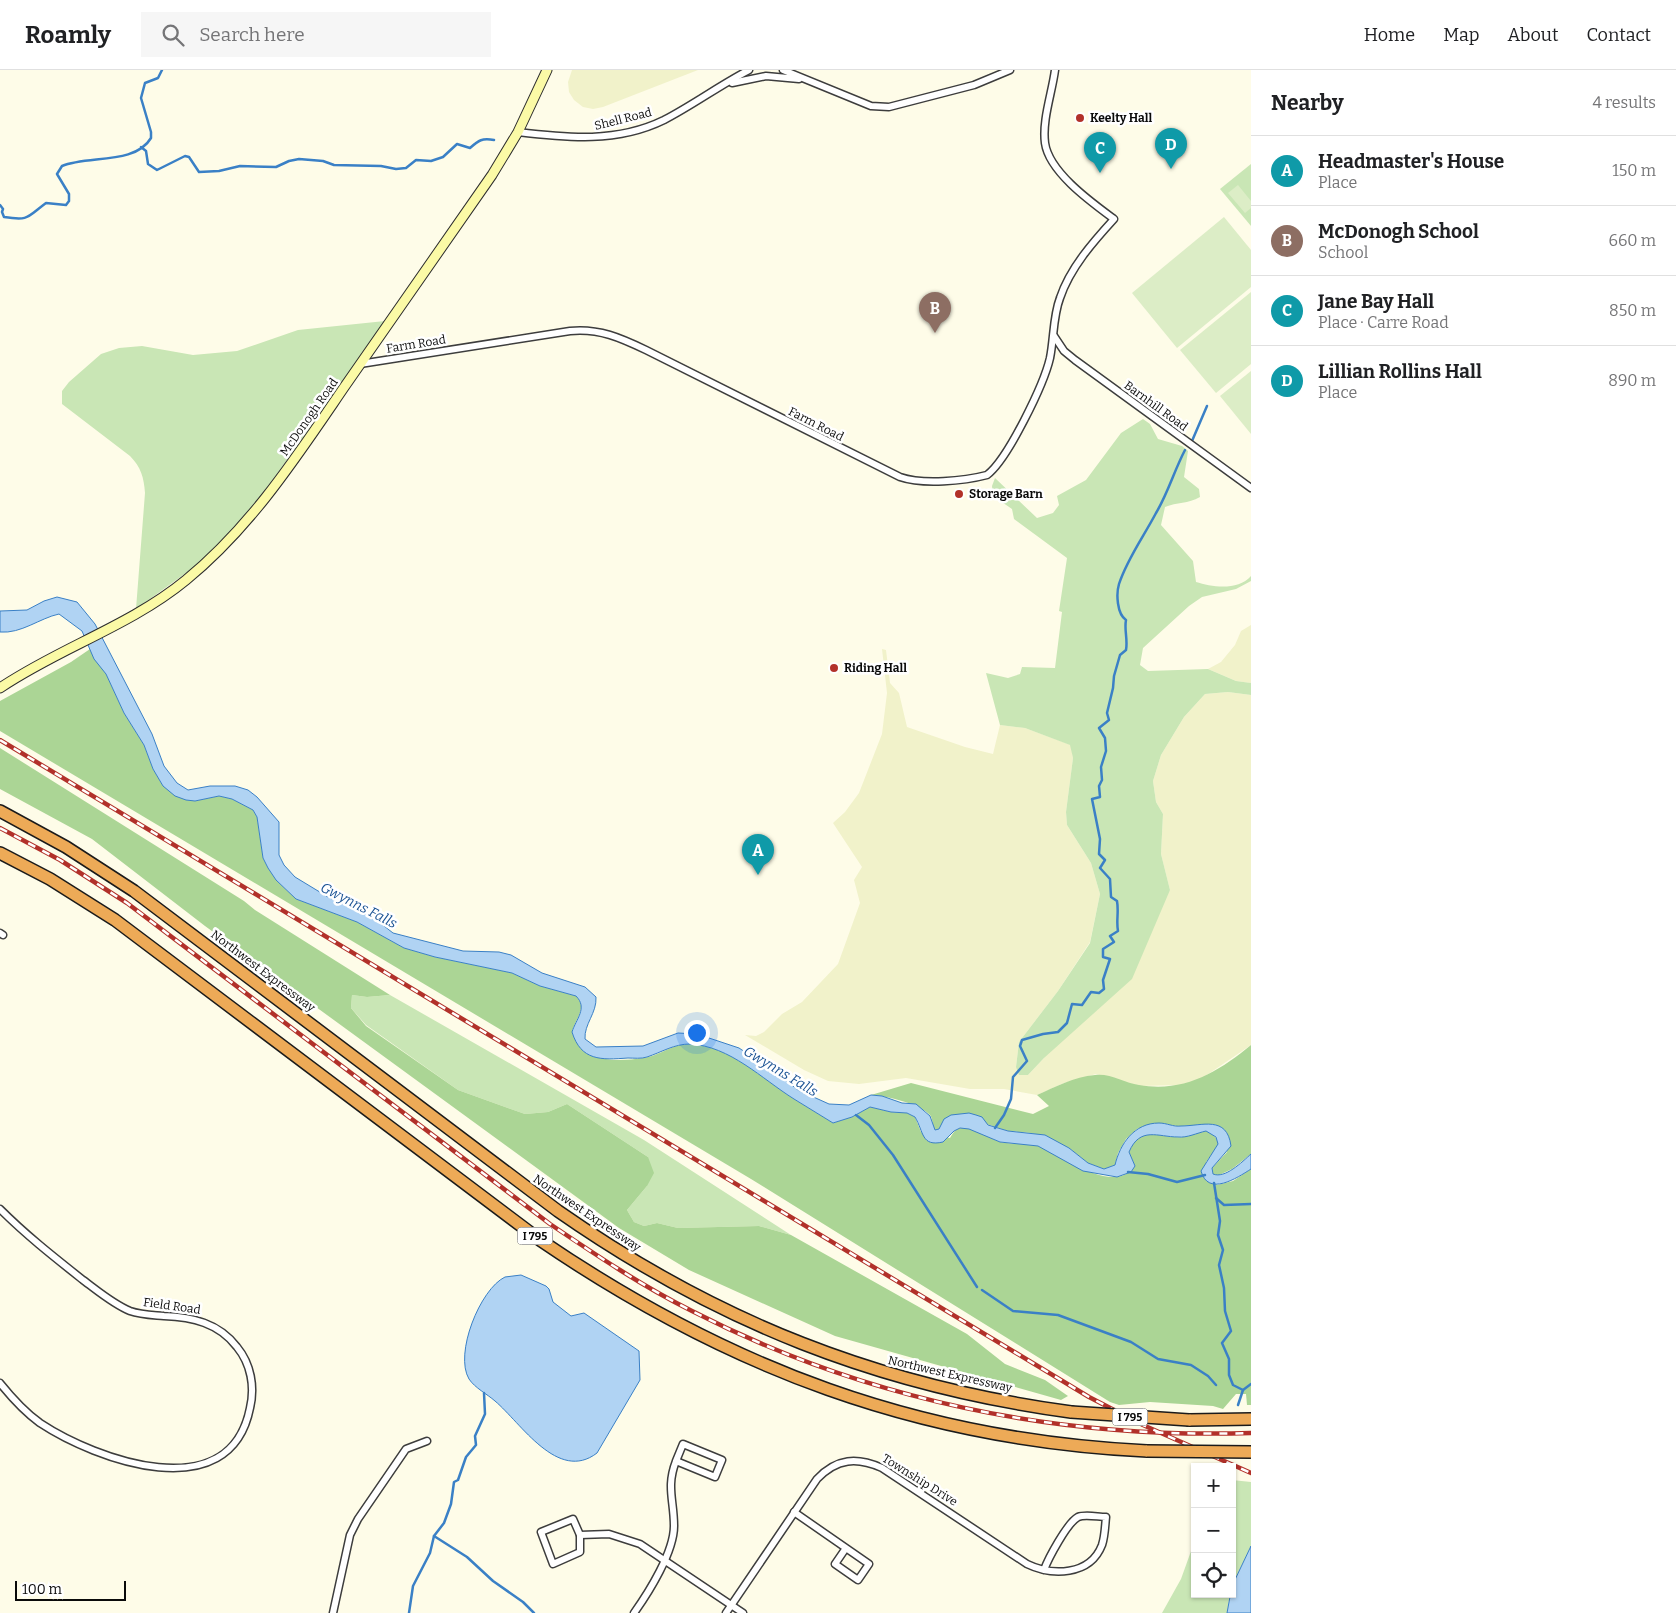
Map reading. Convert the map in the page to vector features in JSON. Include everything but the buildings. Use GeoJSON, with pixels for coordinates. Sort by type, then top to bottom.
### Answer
{"type":"FeatureCollection","features":[{"type":"Feature","properties":{"kind":"highway","name":"Northwest Expressway"},"geometry":{"type":"LineString","coordinates":[[0,811],[66,847],[134,892],[600,1241],[656,1274],[755,1325],[839,1359],[937,1387],[1071,1412],[1189,1420],[1251,1419]]}},
{"type":"Feature","properties":{"kind":"highway","name":"I 795"},"geometry":{"type":"LineString","coordinates":[[0,853],[50,879],[115,920],[540,1240],[609,1286],[683,1328],[744,1357],[827,1390],[929,1420],[1028,1440],[1147,1451],[1251,1452]]}},
{"type":"Feature","properties":{"kind":"main road","name":"McDonogh Road"},"geometry":{"type":"LineString","coordinates":[[0,688],[152,604],[183,582],[238,532],[262,505],[492,175],[518,132],[547,70]]}},
{"type":"Feature","properties":{"kind":"street","name":"Shell Road"},"geometry":{"type":"LineString","coordinates":[[518,132],[590,138],[631,131],[663,120],[749,70]]}},
{"type":"Feature","properties":{"kind":"street","name":"Shell Road"},"geometry":{"type":"LineString","coordinates":[[782,70],[871,106],[889,107],[980,83],[1009,70]]}},
{"type":"Feature","properties":{"kind":"street","name":"Farm Road"},"geometry":{"type":"LineString","coordinates":[[360,364],[570,330],[600,331],[646,350],[882,469],[906,479],[928,482],[987,475],[996,467],[1045,376],[1054,336],[1059,298],[1086,253],[1114,219],[1060,173],[1048,154],[1045,129],[1055,70]]}},
{"type":"Feature","properties":{"kind":"street","name":"Shell Road"},"geometry":{"type":"LineString","coordinates":[[724,85],[773,76],[812,82]]}},
{"type":"Feature","properties":{"kind":"street","name":"Barnhill Road"},"geometry":{"type":"LineString","coordinates":[[1054,336],[1064,351],[1075,360],[1251,488]]}},
{"type":"Feature","properties":{"kind":"street","name":"Field Road"},"geometry":{"type":"LineString","coordinates":[[0,1209],[44,1250],[119,1306],[146,1315],[194,1319],[220,1330],[243,1355],[250,1374],[252,1398],[245,1424],[227,1450],[200,1466],[177,1469],[150,1466],[116,1458],[72,1440],[34,1418],[14,1400],[0,1383]]}},
{"type":"Feature","properties":{"kind":"street"},"geometry":{"type":"LineString","coordinates":[[333,1613],[348,1544],[358,1519],[406,1449],[427,1441]]}},
{"type":"Feature","properties":{"kind":"street"},"geometry":{"type":"LineString","coordinates":[[634,1613],[652,1585],[673,1535],[670,1483],[676,1461],[684,1444],[722,1460],[715,1477],[676,1461]]}},
{"type":"Feature","properties":{"kind":"street","name":"Township Drive"},"geometry":{"type":"LineString","coordinates":[[726,1613],[818,1478],[830,1467],[844,1461],[865,1462],[894,1474],[1027,1564],[1044,1570],[1064,1572],[1083,1566],[1092,1560],[1102,1545],[1106,1517],[1078,1517],[1048,1559],[1044,1570]]}},
{"type":"Feature","properties":{"kind":"street"},"geometry":{"type":"LineString","coordinates":[[794,1512],[846,1548],[869,1564],[858,1580],[834,1564],[846,1548]]}},
{"type":"Feature","properties":{"kind":"street"},"geometry":{"type":"LineString","coordinates":[[573,1519],[580,1535],[580,1552],[553,1564],[541,1532],[573,1519]]}},
{"type":"Feature","properties":{"kind":"street"},"geometry":{"type":"LineString","coordinates":[[580,1535],[598,1533],[619,1536],[640,1544],[743,1613]]}},
{"type":"Feature","properties":{"kind":"green space"},"geometry":{"type":"Polygon","coordinates":[[[572,70],[698,70],[603,107],[593,109],[583,107],[574,100],[569,92],[568,82],[572,70]]]}},
{"type":"Feature","properties":{"kind":"green space"},"geometry":{"type":"Polygon","coordinates":[[[1251,164],[1251,226],[1220,189],[1251,164]]]}},
{"type":"Feature","properties":{"kind":"green space"},"geometry":{"type":"Polygon","coordinates":[[[1238,185],[1251,201],[1251,208],[1245,213],[1228,193],[1238,185]]]}},
{"type":"Feature","properties":{"kind":"green space"},"geometry":{"type":"Polygon","coordinates":[[[1224,217],[1251,250],[1251,287],[1177,348],[1132,293],[1224,217]]]}},
{"type":"Feature","properties":{"kind":"green space"},"geometry":{"type":"Polygon","coordinates":[[[1251,292],[1251,364],[1216,393],[1180,350],[1251,292]]]}},
{"type":"Feature","properties":{"kind":"green space"},"geometry":{"type":"Polygon","coordinates":[[[385,321],[258,501],[222,543],[197,565],[136,609],[145,493],[143,478],[137,464],[130,456],[62,404],[62,391],[69,382],[101,354],[119,348],[142,346],[193,355],[237,351],[298,330],[385,321]]]}},
{"type":"Feature","properties":{"kind":"green space"},"geometry":{"type":"Polygon","coordinates":[[[1251,371],[1251,434],[1220,396],[1251,371]]]}},
{"type":"Feature","properties":{"kind":"green space"},"geometry":{"type":"Polygon","coordinates":[[[1143,419],[1150,424],[1158,439],[1182,446],[1188,451],[1184,477],[1199,489],[1200,497],[1165,507],[1161,525],[1193,561],[1196,582],[1232,586],[1246,581],[1251,576],[1251,581],[1236,589],[1202,597],[1189,606],[1143,648],[1140,665],[1148,671],[1208,669],[1236,681],[1251,683],[1251,695],[1228,692],[1205,694],[1184,717],[1161,755],[1153,781],[1156,802],[1163,814],[1161,854],[1170,890],[1132,979],[1044,1058],[1028,1075],[1019,1075],[1016,1067],[1019,1042],[1058,991],[1090,943],[1100,894],[1091,863],[1067,825],[1066,812],[1073,758],[1070,745],[1025,728],[1000,725],[986,673],[1008,678],[1020,674],[1022,667],[1055,668],[1062,612],[1059,611],[1067,558],[1014,519],[1012,509],[993,496],[992,486],[995,478],[1037,518],[1053,513],[1059,505],[1057,496],[1086,480],[1121,433],[1143,419]]]}},
{"type":"Feature","properties":{"kind":"green space"},"geometry":{"type":"Polygon","coordinates":[[[1251,625],[1251,683],[1236,681],[1208,669],[1221,662],[1235,645],[1241,631],[1251,625]]]}},
{"type":"Feature","properties":{"kind":"green space"},"geometry":{"type":"Polygon","coordinates":[[[90,649],[106,674],[124,713],[144,745],[153,769],[163,786],[195,801],[219,796],[232,799],[253,810],[257,817],[263,858],[276,880],[296,899],[357,922],[404,948],[435,957],[512,973],[540,986],[576,996],[581,1009],[572,1032],[577,1042],[592,1055],[611,1060],[622,1060],[649,1057],[683,1045],[705,1046],[732,1057],[833,1123],[852,1117],[870,1107],[891,1112],[907,1113],[915,1117],[921,1132],[950,1138],[959,1129],[971,1129],[1000,1142],[1038,1146],[1087,1171],[1114,1177],[1125,1174],[1135,1166],[1129,1152],[1140,1137],[1153,1134],[1183,1137],[1200,1131],[1210,1133],[1219,1144],[1206,1162],[1217,1185],[1233,1181],[1251,1169],[1251,1405],[1247,1405],[1246,1394],[1236,1394],[1223,1409],[1213,1406],[1150,1402],[1119,1405],[1110,1402],[751,1179],[0,731],[0,701],[71,662],[90,649]]]}},
{"type":"Feature","properties":{"kind":"green space"},"geometry":{"type":"Polygon","coordinates":[[[882,649],[886,650],[890,683],[899,693],[907,727],[965,747],[993,754],[1000,725],[1025,728],[1071,745],[1073,758],[1066,812],[1067,825],[1091,863],[1100,894],[1090,942],[1058,991],[1019,1042],[1016,1067],[1028,1075],[1044,1058],[1170,890],[1161,854],[1163,814],[1156,802],[1153,781],[1161,755],[1184,717],[1205,694],[1228,692],[1251,695],[1251,1045],[1201,1079],[1181,1085],[1140,1086],[1096,1074],[1064,1083],[1037,1095],[1004,1089],[970,1089],[906,1078],[859,1084],[828,1081],[804,1070],[745,1035],[756,1036],[764,1032],[782,1014],[802,1002],[838,964],[860,903],[854,880],[862,867],[833,823],[845,812],[859,793],[882,734],[887,693],[882,649]]]}},
{"type":"Feature","properties":{"kind":"green space"},"geometry":{"type":"Polygon","coordinates":[[[0,748],[390,995],[367,997],[352,995],[351,1008],[366,1026],[458,1090],[525,1114],[548,1112],[567,1104],[648,1157],[654,1173],[647,1186],[627,1210],[634,1222],[644,1226],[657,1223],[678,1228],[759,1226],[791,1235],[967,1334],[1005,1364],[1045,1380],[1068,1396],[1061,1400],[835,1336],[689,1270],[619,1228],[205,926],[92,839],[0,789],[0,748]]]}},
{"type":"Feature","properties":{"kind":"green space"},"geometry":{"type":"Polygon","coordinates":[[[352,995],[367,997],[390,995],[644,1140],[791,1235],[759,1226],[678,1228],[657,1223],[644,1226],[634,1222],[627,1210],[647,1186],[648,1157],[567,1104],[548,1112],[525,1114],[458,1090],[366,1025],[351,1008],[352,995]]]}},
{"type":"Feature","properties":{"kind":"green space"},"geometry":{"type":"Polygon","coordinates":[[[1251,1045],[1251,1154],[1232,1169],[1217,1176],[1213,1174],[1212,1168],[1227,1152],[1227,1134],[1164,1124],[1146,1126],[1137,1129],[1126,1139],[1118,1153],[1115,1165],[1104,1169],[1088,1163],[1069,1148],[1031,1133],[1008,1131],[959,1115],[951,1115],[939,1129],[935,1130],[930,1115],[919,1107],[886,1097],[871,1095],[911,1083],[1033,1114],[1049,1106],[1037,1095],[1072,1080],[1101,1075],[1139,1085],[1171,1086],[1186,1083],[1213,1072],[1251,1045]]]}},
{"type":"Feature","properties":{"kind":"green space"},"geometry":{"type":"Polygon","coordinates":[[[1236,1480],[1251,1482],[1251,1546],[1236,1578],[1236,1480]]]}},
{"type":"Feature","properties":{"kind":"green space"},"geometry":{"type":"Polygon","coordinates":[[[1191,1551],[1191,1598],[1229,1598],[1227,1613],[1162,1613],[1181,1579],[1191,1551]]]}},
{"type":"Feature","properties":{"kind":"water","name":"Gwynns Falls"},"geometry":{"type":"Polygon","coordinates":[[[57,597],[77,602],[95,624],[152,734],[164,766],[177,783],[188,790],[210,786],[235,786],[248,790],[257,797],[279,822],[279,855],[284,865],[295,877],[328,897],[374,918],[393,933],[463,951],[499,952],[511,955],[542,973],[585,987],[596,997],[596,1003],[586,1028],[585,1039],[596,1047],[643,1046],[678,1033],[697,1034],[739,1048],[798,1090],[829,1104],[849,1105],[871,1095],[882,1096],[902,1103],[916,1104],[930,1116],[935,1130],[939,1129],[944,1119],[951,1115],[969,1113],[982,1117],[988,1125],[1008,1131],[1045,1135],[1069,1148],[1088,1163],[1104,1169],[1115,1165],[1125,1142],[1135,1131],[1142,1127],[1159,1123],[1178,1126],[1212,1124],[1224,1130],[1229,1136],[1231,1146],[1212,1168],[1213,1174],[1218,1175],[1228,1172],[1251,1154],[1251,1169],[1223,1183],[1210,1183],[1205,1179],[1201,1171],[1218,1144],[1216,1137],[1206,1131],[1185,1137],[1150,1135],[1138,1139],[1129,1152],[1135,1166],[1131,1172],[1117,1177],[1083,1171],[1038,1146],[1000,1142],[969,1129],[960,1128],[954,1131],[943,1142],[931,1142],[924,1137],[915,1117],[907,1113],[891,1112],[870,1107],[852,1117],[833,1123],[732,1057],[705,1046],[679,1045],[640,1058],[609,1059],[593,1057],[581,1049],[572,1032],[581,1009],[576,996],[540,986],[512,973],[435,957],[404,948],[357,922],[296,899],[276,880],[263,858],[257,817],[253,810],[232,799],[219,796],[195,801],[186,800],[175,796],[163,786],[153,769],[144,745],[124,713],[106,674],[94,659],[82,631],[59,614],[15,631],[0,632],[0,611],[27,610],[57,597]]]}},
{"type":"Feature","properties":{"kind":"water"},"geometry":{"type":"Polygon","coordinates":[[[521,1275],[546,1286],[549,1289],[553,1302],[571,1316],[584,1313],[639,1351],[640,1380],[597,1453],[582,1460],[568,1461],[554,1456],[541,1446],[495,1401],[469,1379],[465,1368],[467,1339],[472,1323],[487,1294],[505,1277],[521,1275]]]}},
{"type":"Feature","properties":{"kind":"water"},"geometry":{"type":"Polygon","coordinates":[[[1251,1546],[1251,1613],[1227,1613],[1230,1598],[1236,1598],[1236,1578],[1251,1546]]]}},
{"type":"Feature","properties":{"kind":"waterway"},"geometry":{"type":"LineString","coordinates":[[0,205],[3,209],[4,217],[19,218],[28,217],[46,203],[66,205],[69,201],[69,194],[57,174],[62,166],[123,156],[144,147],[151,138],[151,132],[141,98],[145,83],[158,78],[162,70]]}},
{"type":"Feature","properties":{"kind":"waterway"},"geometry":{"type":"LineString","coordinates":[[141,147],[146,151],[148,164],[157,170],[185,156],[189,157],[199,172],[219,171],[240,166],[276,167],[299,159],[323,161],[334,165],[381,166],[396,169],[406,168],[416,160],[431,161],[443,157],[457,144],[470,148],[481,140],[494,140]]}},
{"type":"Feature","properties":{"kind":"waterway"},"geometry":{"type":"LineString","coordinates":[[1192,441],[1207,406]]}},
{"type":"Feature","properties":{"kind":"waterway"},"geometry":{"type":"LineString","coordinates":[[995,1128],[1004,1115],[1011,1099],[1013,1077],[1027,1061],[1020,1046],[1022,1040],[1058,1032],[1067,1023],[1072,1004],[1082,1005],[1091,992],[1099,993],[1104,989],[1103,980],[1110,959],[1103,957],[1103,949],[1114,942],[1110,936],[1118,931],[1118,905],[1117,901],[1111,897],[1110,879],[1100,868],[1105,860],[1099,854],[1100,839],[1092,799],[1100,797],[1101,767],[1106,751],[1105,738],[1099,728],[1109,720],[1107,713],[1114,676],[1120,655],[1126,650],[1127,642],[1126,620],[1119,609],[1118,588],[1126,566],[1160,505],[1185,450]]}},
{"type":"Feature","properties":{"kind":"waterway"},"geometry":{"type":"LineString","coordinates":[[856,1115],[869,1125],[893,1155],[977,1287]]}},
{"type":"Feature","properties":{"kind":"waterway"},"geometry":{"type":"LineString","coordinates":[[1128,1172],[1148,1174],[1177,1182],[1205,1175]]}},
{"type":"Feature","properties":{"kind":"waterway"},"geometry":{"type":"LineString","coordinates":[[1214,1183],[1220,1221],[1218,1235],[1223,1250],[1219,1265],[1224,1288],[1225,1311],[1231,1331],[1222,1343],[1229,1359],[1229,1375],[1233,1385],[1243,1390],[1251,1384]]}},
{"type":"Feature","properties":{"kind":"waterway"},"geometry":{"type":"LineString","coordinates":[[1216,1198],[1224,1205],[1251,1204]]}},
{"type":"Feature","properties":{"kind":"waterway"},"geometry":{"type":"LineString","coordinates":[[982,1290],[1013,1311],[1058,1315],[1131,1342],[1158,1359],[1191,1365],[1208,1376],[1216,1385]]}},
{"type":"Feature","properties":{"kind":"waterway"},"geometry":{"type":"LineString","coordinates":[[1238,1405],[1243,1390]]}},
{"type":"Feature","properties":{"kind":"waterway"},"geometry":{"type":"LineString","coordinates":[[409,1613],[413,1586],[430,1553],[434,1536],[444,1523],[451,1504],[454,1482],[458,1480],[466,1457],[476,1445],[475,1436],[485,1414],[484,1393]]}},
{"type":"Feature","properties":{"kind":"waterway"},"geometry":{"type":"LineString","coordinates":[[434,1536],[467,1557],[493,1581],[523,1602],[534,1613]]}},
{"type":"Feature","properties":{"kind":"railway"},"geometry":{"type":"LineString","coordinates":[[0,740],[1089,1397],[1143,1425],[1251,1473]]}},
{"type":"Feature","properties":{"kind":"railway"},"geometry":{"type":"LineString","coordinates":[[0,828],[60,860],[127,903],[550,1224],[637,1281],[692,1311],[758,1342],[825,1368],[893,1390],[963,1408],[1034,1421],[1106,1429],[1178,1433],[1251,1433]]}},
{"type":"Feature","properties":{"kind":"place","name":"Keelty Hall"},"geometry":{"type":"Point","coordinates":[1080,118]}},
{"type":"Feature","properties":{"kind":"place","name":"Lillian Rollins Hall"},"geometry":{"type":"Point","coordinates":[1171,169]}},
{"type":"Feature","properties":{"kind":"place","name":"Jane Bay Hall"},"geometry":{"type":"Point","coordinates":[1100,173]}},
{"type":"Feature","properties":{"kind":"place","name":"McDonogh School"},"geometry":{"type":"Point","coordinates":[935,333]}},
{"type":"Feature","properties":{"kind":"place","name":"Storage Barn"},"geometry":{"type":"Point","coordinates":[959,494]}},
{"type":"Feature","properties":{"kind":"place","name":"Riding Hall"},"geometry":{"type":"Point","coordinates":[834,668]}},
{"type":"Feature","properties":{"kind":"place","name":"Headmaster's House"},"geometry":{"type":"Point","coordinates":[758,875]}}]}
